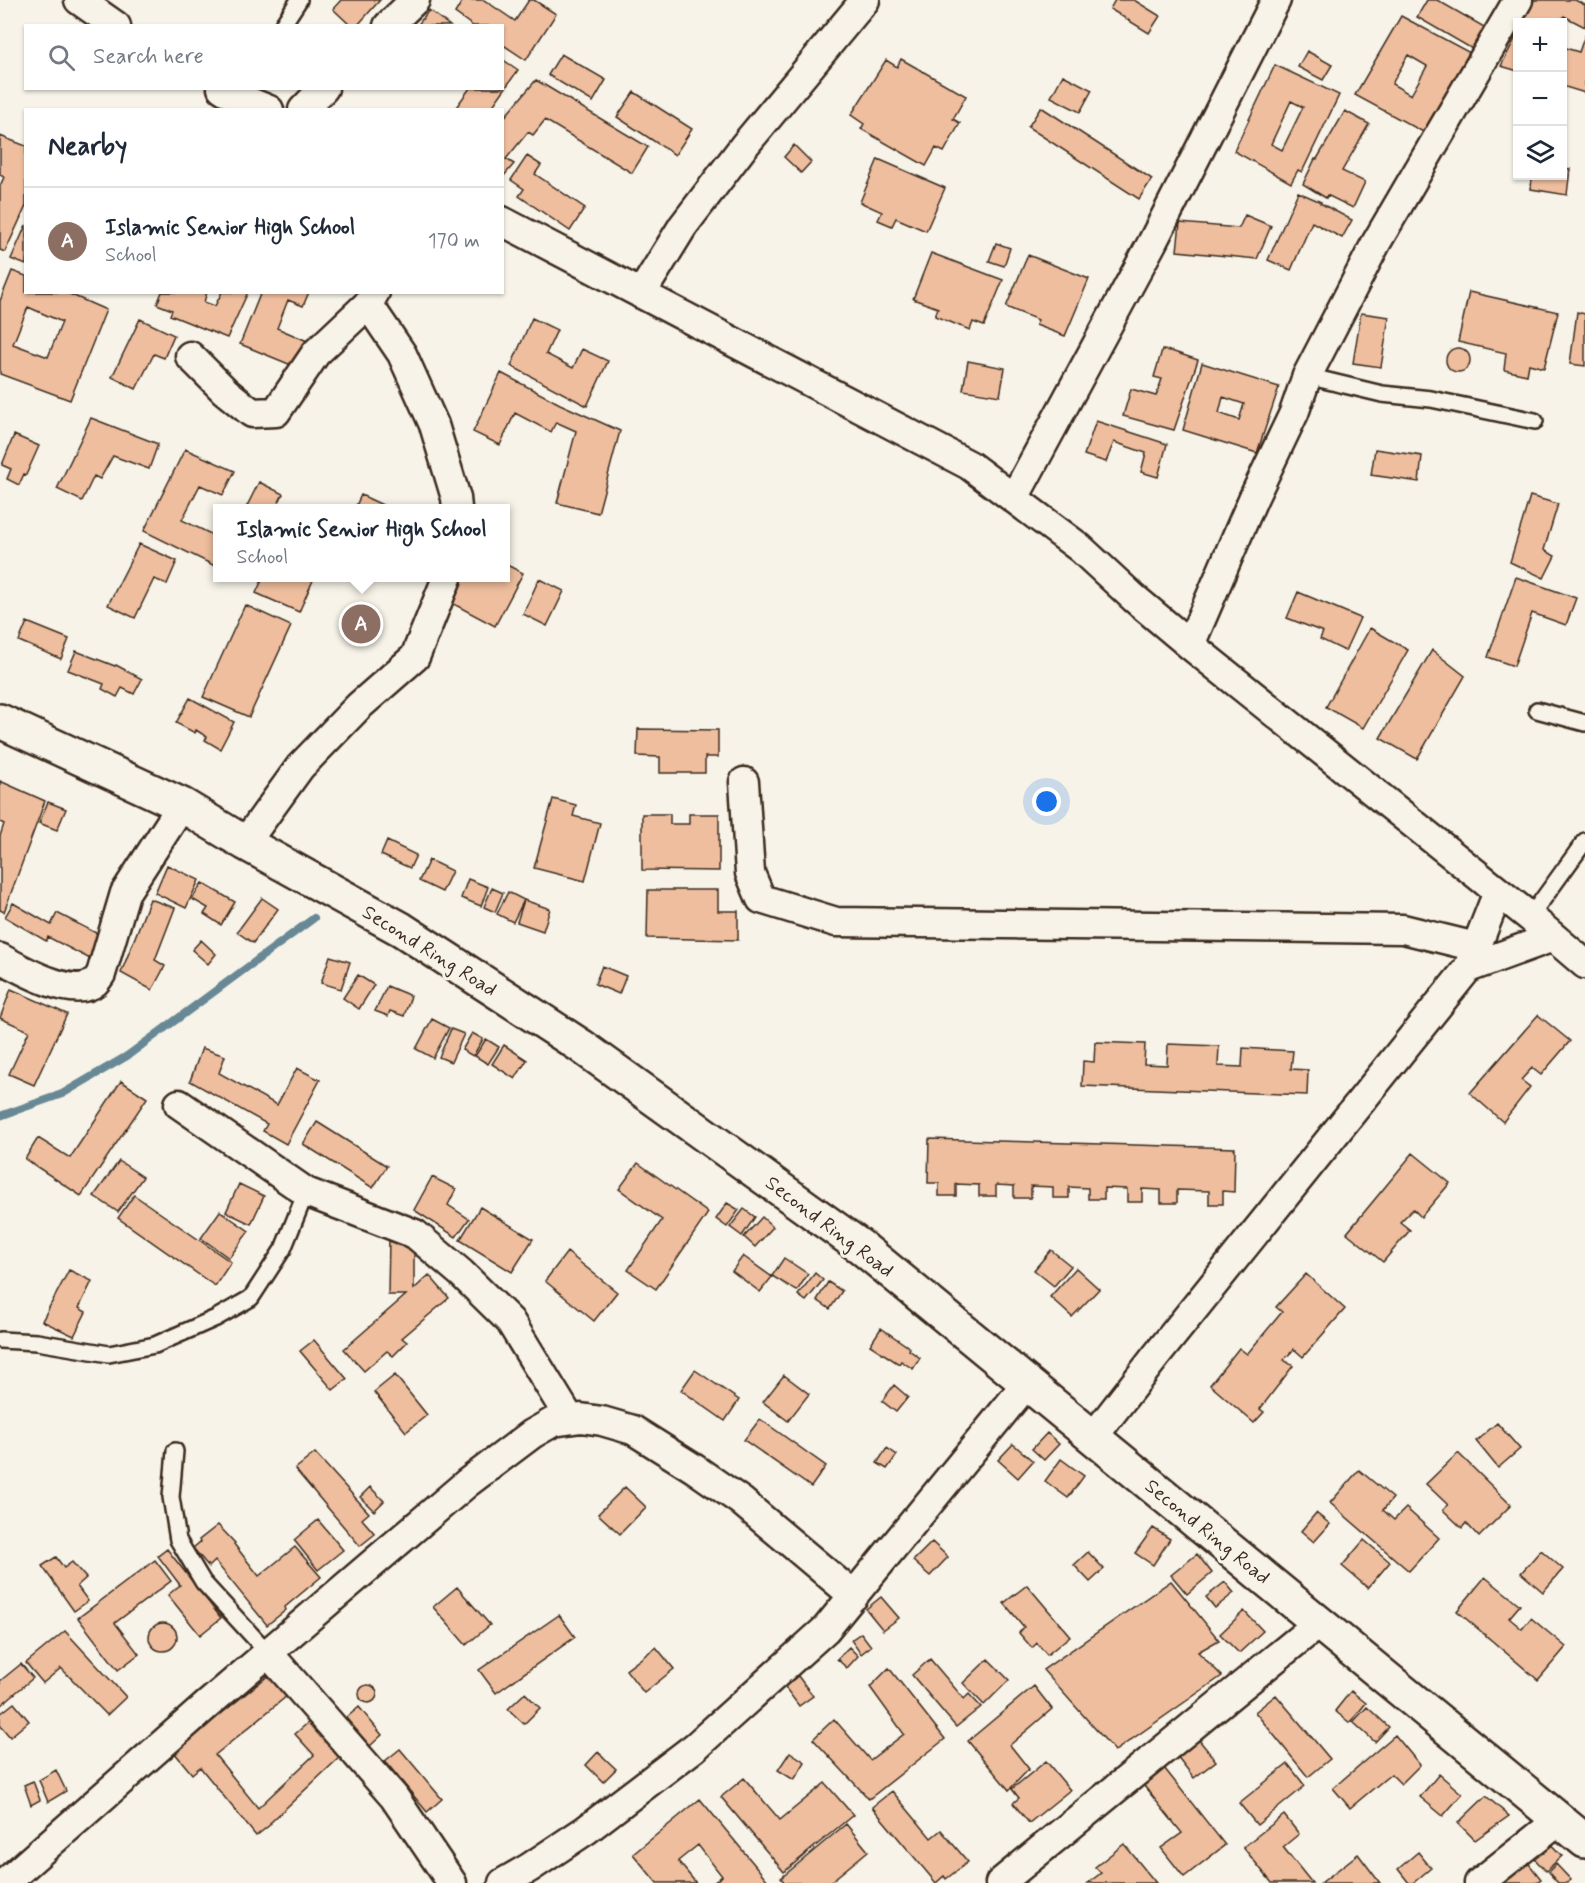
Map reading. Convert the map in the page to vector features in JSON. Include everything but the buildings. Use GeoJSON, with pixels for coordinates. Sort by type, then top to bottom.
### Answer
{"type":"FeatureCollection","features":[{"type":"Feature","properties":{"kind":"main road","name":"Second Ring Road"},"geometry":{"type":"LineString","coordinates":[[0,721],[182,805],[244,843],[401,929],[581,1046],[861,1246],[1585,1841]]}},
{"type":"Feature","properties":{"kind":"street"},"geometry":{"type":"LineString","coordinates":[[79,0],[113,24]]}},
{"type":"Feature","properties":{"kind":"street"},"geometry":{"type":"LineString","coordinates":[[390,24],[415,0]]}},
{"type":"Feature","properties":{"kind":"street"},"geometry":{"type":"LineString","coordinates":[[1014,498],[1152,243],[1276,0]]}},
{"type":"Feature","properties":{"kind":"street"},"geometry":{"type":"LineString","coordinates":[[1190,645],[1253,499],[1294,413],[1306,376],[1376,243],[1518,0]]}},
{"type":"Feature","properties":{"kind":"street"},"geometry":{"type":"LineString","coordinates":[[641,294],[683,226],[858,3]]}},
{"type":"Feature","properties":{"kind":"street"},"geometry":{"type":"LineString","coordinates":[[305,108],[322,90]]}},
{"type":"Feature","properties":{"kind":"street"},"geometry":{"type":"LineString","coordinates":[[231,91],[264,108]]}},
{"type":"Feature","properties":{"kind":"street"},"geometry":{"type":"LineString","coordinates":[[504,222],[969,465],[1080,548],[1190,645],[1530,917],[1585,964]]}},
{"type":"Feature","properties":{"kind":"street"},"geometry":{"type":"LineString","coordinates":[[190,356],[225,391],[252,413],[276,412],[316,353],[371,298],[402,354],[434,425],[457,504]]}},
{"type":"Feature","properties":{"kind":"street"},"geometry":{"type":"LineString","coordinates":[[244,843],[300,767],[359,706],[415,657],[445,582]]}},
{"type":"Feature","properties":{"kind":"street"},"geometry":{"type":"LineString","coordinates":[[744,782],[750,873],[761,899],[836,922],[1403,929],[1472,958],[1553,936]]}},
{"type":"Feature","properties":{"kind":"street"},"geometry":{"type":"LineString","coordinates":[[0,958],[21,970],[55,984],[81,986],[94,983],[101,974],[125,893],[182,805]]}},
{"type":"Feature","properties":{"kind":"street"},"geometry":{"type":"LineString","coordinates":[[1094,1436],[1472,958],[1498,892]]}},
{"type":"Feature","properties":{"kind":"street"},"geometry":{"type":"LineString","coordinates":[[179,1104],[306,1192],[415,1234],[461,1273],[510,1322],[570,1419]]}},
{"type":"Feature","properties":{"kind":"street"},"geometry":{"type":"LineString","coordinates":[[503,1883],[530,1868],[586,1830],[695,1747],[826,1629],[1028,1382]]}},
{"type":"Feature","properties":{"kind":"street"},"geometry":{"type":"LineString","coordinates":[[5,1883],[467,1483],[532,1434],[553,1422],[581,1418],[633,1430],[741,1501],[854,1596]]}},
{"type":"Feature","properties":{"kind":"street"},"geometry":{"type":"LineString","coordinates":[[1000,1883],[1198,1719],[1320,1622]]}},
{"type":"Feature","properties":{"kind":"street"},"geometry":{"type":"LineString","coordinates":[[269,1654],[394,1797],[452,1883]]}},
{"type":"Feature","properties":{"kind":"street"},"geometry":{"type":"LineString","coordinates":[[1479,1883],[1558,1820]]}},
{"type":"Feature","properties":{"kind":"lane"},"geometry":{"type":"LineString","coordinates":[[283,24],[299,0]]}},
{"type":"Feature","properties":{"kind":"lane"},"geometry":{"type":"LineString","coordinates":[[1306,376],[1382,394],[1431,399],[1535,421]]}},
{"type":"Feature","properties":{"kind":"lane"},"geometry":{"type":"LineString","coordinates":[[1537,710],[1585,723]]}},
{"type":"Feature","properties":{"kind":"lane"},"geometry":{"type":"LineString","coordinates":[[1530,917],[1585,841]]}},
{"type":"Feature","properties":{"kind":"lane"},"geometry":{"type":"LineString","coordinates":[[0,1340],[37,1342],[109,1354],[155,1345],[216,1318],[251,1298],[283,1249],[306,1192]]}},
{"type":"Feature","properties":{"kind":"lane"},"geometry":{"type":"LineString","coordinates":[[175,1451],[171,1497],[178,1540],[203,1582],[269,1654]]}},
{"type":"Feature","properties":{"kind":"waterway"},"geometry":{"type":"LineString","coordinates":[[0,1116],[62,1094],[127,1056],[314,918]]}},
{"type":"Feature","properties":{"kind":"place","name":"Islamic Senior High School"},"geometry":{"type":"Point","coordinates":[361,624]}}]}
